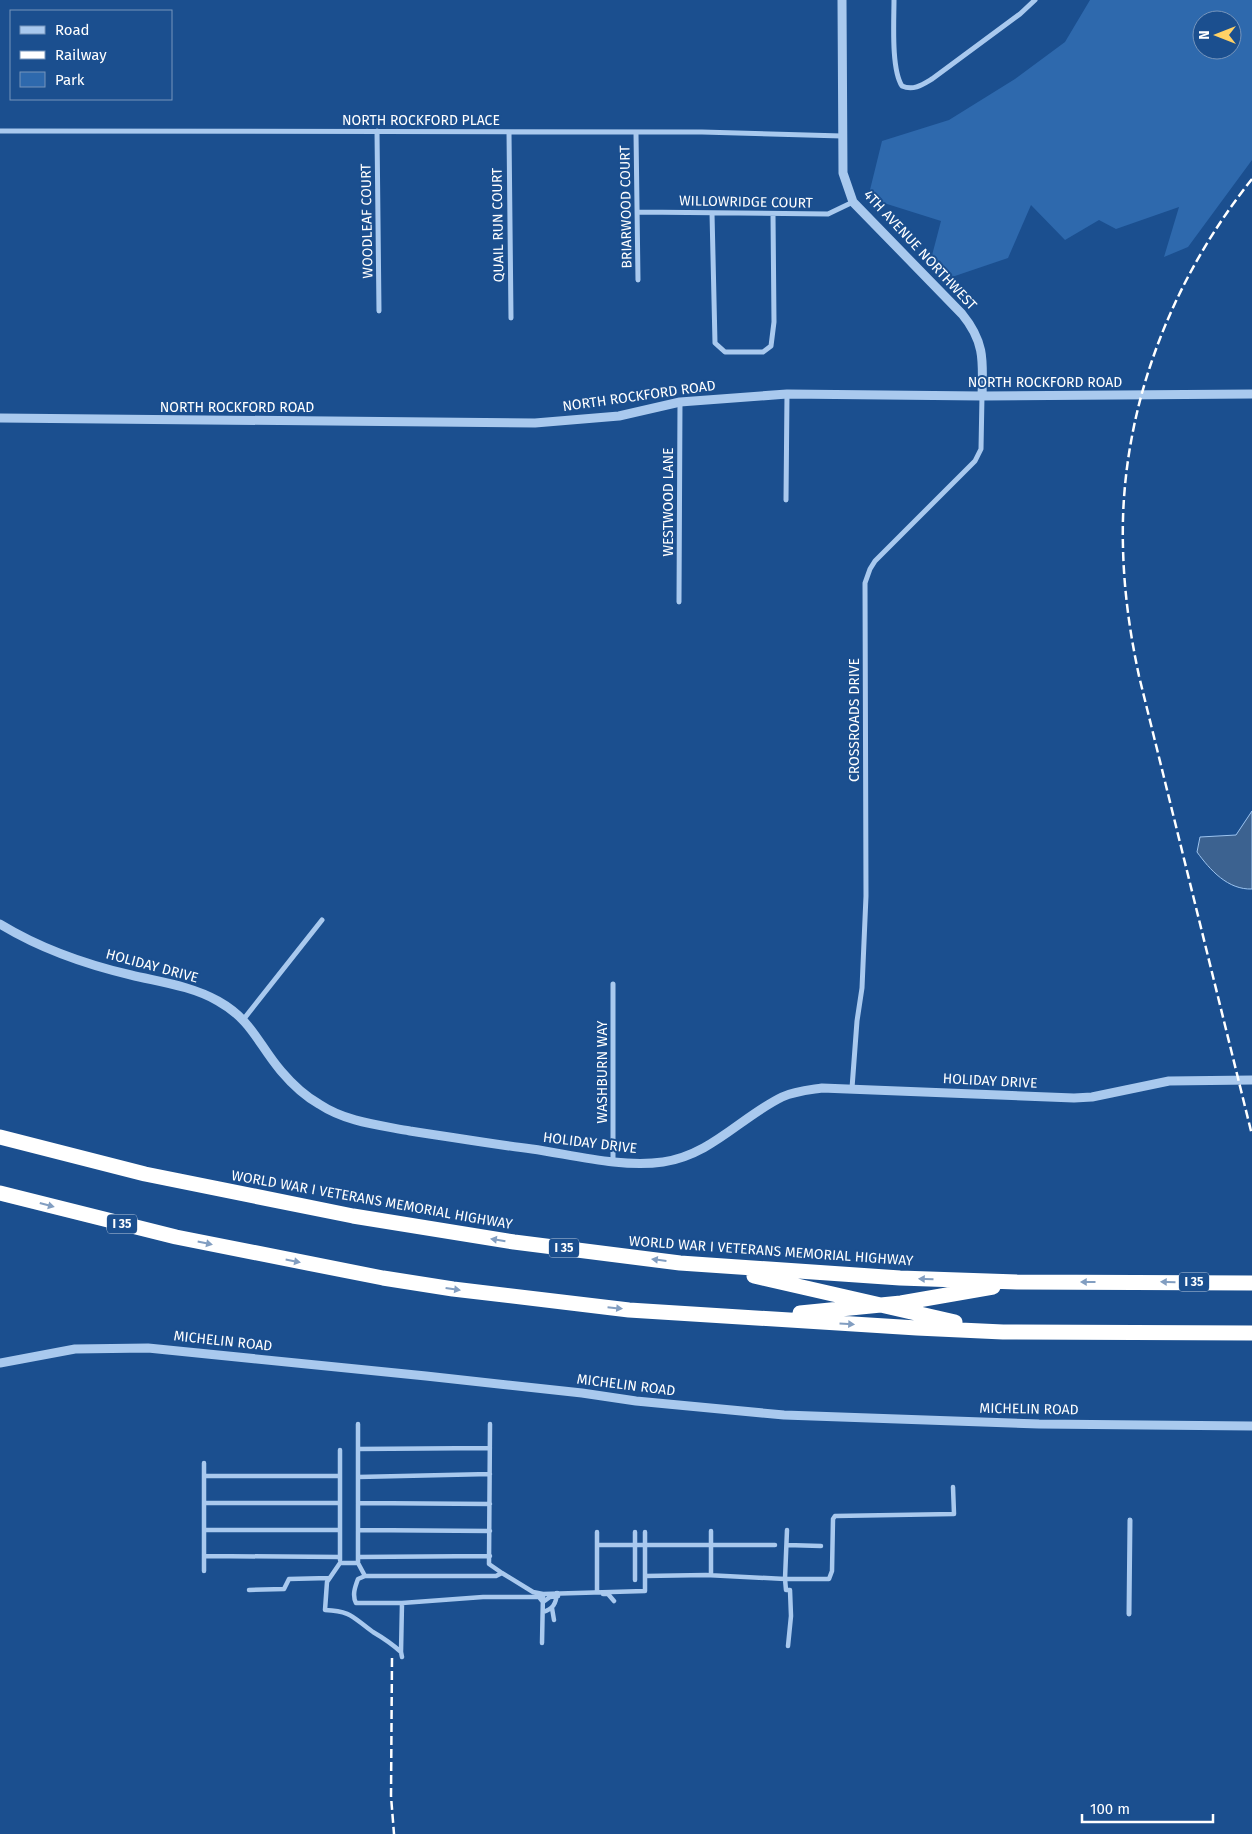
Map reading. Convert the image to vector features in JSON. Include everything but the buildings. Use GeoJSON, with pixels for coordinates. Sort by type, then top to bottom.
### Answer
{"type":"FeatureCollection","features":[{"type":"Feature","properties":{"kind":"highway","name":"WORLD WAR I VETERANS MEMORIAL HIGHWAY"},"geometry":{"type":"LineString","coordinates":[[0,1137],[145,1174],[353,1216],[514,1242],[680,1263],[900,1278],[1017,1282],[1252,1283]]}},
{"type":"Feature","properties":{"kind":"highway","name":"I 35"},"geometry":{"type":"LineString","coordinates":[[0,1193],[176,1237],[401,1281],[453,1290],[620,1309],[1004,1332],[1248,1334]]}},
{"type":"Feature","properties":{"kind":"highway"},"geometry":{"type":"LineString","coordinates":[[680,1263],[781,1281],[942,1320],[1004,1332]]}},
{"type":"Feature","properties":{"kind":"highway"},"geometry":{"type":"LineString","coordinates":[[701,1314],[786,1314],[882,1306],[1017,1282]]}},
{"type":"Feature","properties":{"kind":"street","name":"4TH AVENUE NORTHWEST"},"geometry":{"type":"LineString","coordinates":[[842,0],[842,136],[844,173],[853,202],[972,325],[983,357],[982,396]]}},
{"type":"Feature","properties":{"kind":"street"},"geometry":{"type":"LineString","coordinates":[[894,0],[897,74],[902,86],[910,88],[922,85],[932,79],[1020,14],[1035,0]]}},
{"type":"Feature","properties":{"kind":"street","name":"NORTH ROCKFORD PLACE"},"geometry":{"type":"LineString","coordinates":[[0,131],[377,131],[636,134],[702,132],[842,136]]}},
{"type":"Feature","properties":{"kind":"street","name":"WOODLEAF COURT"},"geometry":{"type":"LineString","coordinates":[[377,131],[379,311]]}},
{"type":"Feature","properties":{"kind":"street","name":"QUAIL RUN COURT"},"geometry":{"type":"LineString","coordinates":[[509,132],[511,318]]}},
{"type":"Feature","properties":{"kind":"street","name":"BRIARWOOD COURT"},"geometry":{"type":"LineString","coordinates":[[636,134],[638,280]]}},
{"type":"Feature","properties":{"kind":"street","name":"WILLOWRIDGE COURT"},"geometry":{"type":"LineString","coordinates":[[637,212],[828,214],[853,202]]}},
{"type":"Feature","properties":{"kind":"street"},"geometry":{"type":"LineString","coordinates":[[712,214],[715,344],[725,352],[763,352],[771,346],[774,322],[773,214]]}},
{"type":"Feature","properties":{"kind":"street"},"geometry":{"type":"LineString","coordinates":[[786,500],[787,394]]}},
{"type":"Feature","properties":{"kind":"street","name":"NORTH ROCKFORD ROAD"},"geometry":{"type":"LineString","coordinates":[[0,418],[535,423],[619,416],[680,402],[787,394],[982,396],[1252,394]]}},
{"type":"Feature","properties":{"kind":"street","name":"CROSSROADS DRIVE"},"geometry":{"type":"LineString","coordinates":[[852,1088],[857,1020],[862,988],[866,896],[865,582],[875,561],[975,462],[981,449],[982,396]]}},
{"type":"Feature","properties":{"kind":"street","name":"WESTWOOD LANE"},"geometry":{"type":"LineString","coordinates":[[679,602],[680,402]]}},
{"type":"Feature","properties":{"kind":"street"},"geometry":{"type":"LineString","coordinates":[[243,1020],[322,920]]}},
{"type":"Feature","properties":{"kind":"street","name":"HOLIDAY DRIVE"},"geometry":{"type":"LineString","coordinates":[[0,924],[25,939],[75,960],[188,988],[219,1001],[243,1020],[260,1039],[280,1070],[291,1082],[318,1104],[353,1120],[450,1138],[612,1161],[649,1163],[677,1159],[708,1146],[784,1097],[801,1091],[822,1088],[1074,1098],[1092,1097],[1169,1081],[1252,1080]]}},
{"type":"Feature","properties":{"kind":"street","name":"WASHBURN WAY"},"geometry":{"type":"LineString","coordinates":[[612,1161],[613,984]]}},
{"type":"Feature","properties":{"kind":"street","name":"MICHELIN ROAD"},"geometry":{"type":"LineString","coordinates":[[0,1363],[75,1349],[148,1348],[426,1376],[582,1393],[636,1401],[784,1415],[1039,1424],[1252,1426]]}},
{"type":"Feature","properties":{"kind":"street"},"geometry":{"type":"LineString","coordinates":[[358,1424],[358,1564],[365,1576]]}},
{"type":"Feature","properties":{"kind":"street"},"geometry":{"type":"LineString","coordinates":[[490,1424],[489,1564],[533,1592],[557,1595],[608,1594],[614,1603],[614,1592]]}},
{"type":"Feature","properties":{"kind":"street"},"geometry":{"type":"LineString","coordinates":[[358,1449],[490,1448]]}},
{"type":"Feature","properties":{"kind":"street"},"geometry":{"type":"LineString","coordinates":[[340,1450],[340,1564],[327,1582],[325,1610],[342,1611],[356,1617],[388,1640],[402,1655],[402,1603]]}},
{"type":"Feature","properties":{"kind":"street"},"geometry":{"type":"LineString","coordinates":[[204,1463],[204,1571]]}},
{"type":"Feature","properties":{"kind":"street"},"geometry":{"type":"LineString","coordinates":[[358,1477],[490,1474]]}},
{"type":"Feature","properties":{"kind":"street"},"geometry":{"type":"LineString","coordinates":[[204,1476],[339,1476]]}},
{"type":"Feature","properties":{"kind":"street"},"geometry":{"type":"LineString","coordinates":[[645,1576],[829,1579],[832,1571],[833,1519],[835,1516],[954,1514],[953,1487]]}},
{"type":"Feature","properties":{"kind":"street"},"geometry":{"type":"LineString","coordinates":[[204,1503],[339,1503]]}},
{"type":"Feature","properties":{"kind":"street"},"geometry":{"type":"LineString","coordinates":[[358,1503],[490,1504]]}},
{"type":"Feature","properties":{"kind":"street"},"geometry":{"type":"LineString","coordinates":[[1129,1614],[1130,1520]]}},
{"type":"Feature","properties":{"kind":"street"},"geometry":{"type":"LineString","coordinates":[[204,1530],[339,1530]]}},
{"type":"Feature","properties":{"kind":"street"},"geometry":{"type":"LineString","coordinates":[[358,1530],[490,1531]]}},
{"type":"Feature","properties":{"kind":"street"},"geometry":{"type":"LineString","coordinates":[[787,1530],[785,1579],[786,1590],[790,1590],[791,1616],[788,1646]]}},
{"type":"Feature","properties":{"kind":"street"},"geometry":{"type":"LineString","coordinates":[[711,1531],[711,1576]]}},
{"type":"Feature","properties":{"kind":"street"},"geometry":{"type":"LineString","coordinates":[[597,1532],[597,1592]]}},
{"type":"Feature","properties":{"kind":"street"},"geometry":{"type":"LineString","coordinates":[[635,1532],[635,1580]]}},
{"type":"Feature","properties":{"kind":"street"},"geometry":{"type":"LineString","coordinates":[[543,1602],[557,1595],[645,1591],[645,1532]]}},
{"type":"Feature","properties":{"kind":"street"},"geometry":{"type":"LineString","coordinates":[[597,1545],[775,1545]]}},
{"type":"Feature","properties":{"kind":"street"},"geometry":{"type":"LineString","coordinates":[[787,1545],[821,1546]]}},
{"type":"Feature","properties":{"kind":"street"},"geometry":{"type":"LineString","coordinates":[[204,1556],[340,1556]]}},
{"type":"Feature","properties":{"kind":"street"},"geometry":{"type":"LineString","coordinates":[[358,1557],[490,1556]]}},
{"type":"Feature","properties":{"kind":"street"},"geometry":{"type":"LineString","coordinates":[[340,1564],[358,1564]]}},
{"type":"Feature","properties":{"kind":"street"},"geometry":{"type":"LineString","coordinates":[[502,1573],[496,1576],[365,1576],[358,1579],[354,1589],[354,1600],[356,1603],[402,1603],[483,1597],[540,1597],[543,1602]]}},
{"type":"Feature","properties":{"kind":"street"},"geometry":{"type":"LineString","coordinates":[[249,1590],[284,1589],[289,1579],[329,1578]]}},
{"type":"Feature","properties":{"kind":"street"},"geometry":{"type":"LineString","coordinates":[[542,1643],[543,1594]]}},
{"type":"Feature","properties":{"kind":"street"},"geometry":{"type":"LineString","coordinates":[[543,1612],[552,1608],[556,1603],[557,1595]]}},
{"type":"Feature","properties":{"kind":"street"},"geometry":{"type":"LineString","coordinates":[[552,1608],[554,1620]]}},
{"type":"Feature","properties":{"kind":"green space"},"geometry":{"type":"Polygon","coordinates":[[[1090,0],[1252,0],[1252,160],[1188,247],[1164,257],[1179,207],[1116,229],[1099,220],[1065,240],[1031,205],[1008,258],[949,278],[929,267],[941,221],[868,198],[882,141],[949,120],[1015,79],[1065,42],[1090,0]]]}},
{"type":"Feature","properties":{"kind":"shaded area"},"geometry":{"type":"Polygon","coordinates":[[[1252,811],[1252,889],[1235,886],[1220,878],[1197,852],[1200,837],[1236,835],[1252,811]]]}},
{"type":"Feature","properties":{"kind":"railway"},"geometry":{"type":"LineString","coordinates":[[1252,179],[1222,219],[1196,262],[1174,306],[1155,352],[1140,400],[1130,448],[1124,498],[1123,548],[1128,613],[1139,676],[1252,1135]]}},
{"type":"Feature","properties":{"kind":"railway"},"geometry":{"type":"LineString","coordinates":[[392,1658],[391,1796],[394,1834]]}}]}
